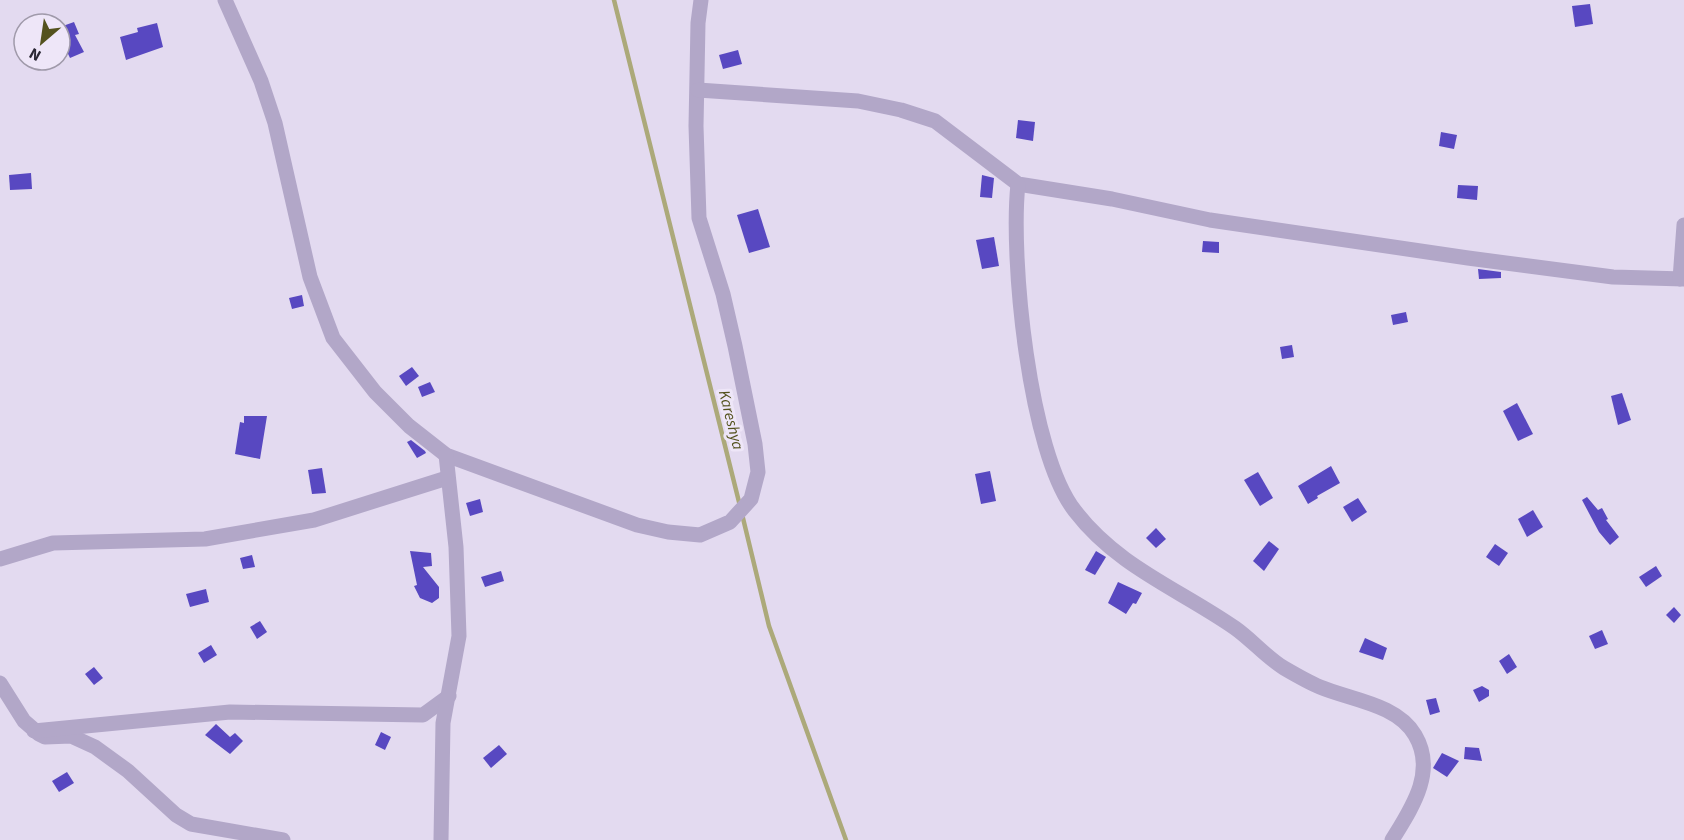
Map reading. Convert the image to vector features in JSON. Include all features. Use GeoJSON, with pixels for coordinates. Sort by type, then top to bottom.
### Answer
{"type":"FeatureCollection","features":[{"type":"Feature","properties":{"kind":"street"},"geometry":{"type":"LineString","coordinates":[[225,0],[261,81],[275,123],[310,277],[333,338],[375,392],[409,426],[446,455],[637,525],[668,532],[700,535],[730,522],[751,499],[758,472],[755,444],[723,294],[699,218],[696,126],[698,23],[701,0]]}},
{"type":"Feature","properties":{"kind":"street"},"geometry":{"type":"LineString","coordinates":[[698,90],[858,101],[901,110],[935,121],[1018,184],[1112,199],[1210,220],[1468,258],[1613,277],[1682,279],[1684,225]]}},
{"type":"Feature","properties":{"kind":"street"},"geometry":{"type":"LineString","coordinates":[[1018,184],[1016,237],[1026,359],[1042,430],[1055,472],[1073,509],[1118,556],[1236,629],[1281,666],[1318,687],[1389,712],[1402,720],[1415,735],[1421,748],[1423,776],[1410,810],[1392,840]]}},
{"type":"Feature","properties":{"kind":"street"},"geometry":{"type":"LineString","coordinates":[[441,840],[443,723],[459,636],[456,547],[446,455]]}},
{"type":"Feature","properties":{"kind":"street"},"geometry":{"type":"LineString","coordinates":[[0,559],[53,543],[205,539],[314,520],[447,478]]}},
{"type":"Feature","properties":{"kind":"street"},"geometry":{"type":"LineString","coordinates":[[0,683],[24,721],[34,731],[45,737],[72,736],[95,747],[128,771],[176,815],[190,824],[225,832],[283,840]]}},
{"type":"Feature","properties":{"kind":"street"},"geometry":{"type":"LineString","coordinates":[[34,731],[230,712],[423,714],[449,696]]}},
{"type":"Feature","properties":{"kind":"building"},"geometry":{"type":"Polygon","coordinates":[[[1590,4],[1593,24],[1575,27],[1572,6],[1590,4]]]}},
{"type":"Feature","properties":{"kind":"building"},"geometry":{"type":"Polygon","coordinates":[[[74,22],[79,34],[75,35],[84,52],[72,57],[72,23],[74,22]]]}},
{"type":"Feature","properties":{"kind":"building"},"geometry":{"type":"Polygon","coordinates":[[[157,23],[163,47],[126,60],[120,37],[138,32],[137,28],[157,23]]]}},
{"type":"Feature","properties":{"kind":"building"},"geometry":{"type":"Polygon","coordinates":[[[738,50],[742,64],[723,69],[719,55],[738,50]]]}},
{"type":"Feature","properties":{"kind":"building"},"geometry":{"type":"Polygon","coordinates":[[[1018,120],[1035,122],[1033,141],[1016,138],[1018,120]]]}},
{"type":"Feature","properties":{"kind":"building"},"geometry":{"type":"Polygon","coordinates":[[[1441,132],[1457,135],[1454,149],[1439,146],[1441,132]]]}},
{"type":"Feature","properties":{"kind":"building"},"geometry":{"type":"Polygon","coordinates":[[[31,173],[32,189],[10,190],[9,175],[31,173]]]}},
{"type":"Feature","properties":{"kind":"building"},"geometry":{"type":"Polygon","coordinates":[[[982,175],[994,178],[992,198],[980,197],[982,175]]]}},
{"type":"Feature","properties":{"kind":"building"},"geometry":{"type":"Polygon","coordinates":[[[1458,185],[1478,186],[1477,200],[1457,198],[1458,185]]]}},
{"type":"Feature","properties":{"kind":"building"},"geometry":{"type":"Polygon","coordinates":[[[758,209],[770,247],[749,253],[737,215],[758,209]]]}},
{"type":"Feature","properties":{"kind":"building"},"geometry":{"type":"Polygon","coordinates":[[[994,237],[999,266],[982,269],[976,240],[994,237]]]}},
{"type":"Feature","properties":{"kind":"building"},"geometry":{"type":"Polygon","coordinates":[[[1203,241],[1219,242],[1219,253],[1202,252],[1203,241]]]}},
{"type":"Feature","properties":{"kind":"building"},"geometry":{"type":"Polygon","coordinates":[[[1478,269],[1501,272],[1501,278],[1479,279],[1478,269]]]}},
{"type":"Feature","properties":{"kind":"building"},"geometry":{"type":"Polygon","coordinates":[[[302,295],[304,306],[292,309],[289,298],[302,295]]]}},
{"type":"Feature","properties":{"kind":"building"},"geometry":{"type":"Polygon","coordinates":[[[1406,312],[1408,322],[1393,325],[1391,315],[1406,312]]]}},
{"type":"Feature","properties":{"kind":"building"},"geometry":{"type":"Polygon","coordinates":[[[1292,345],[1294,357],[1282,359],[1280,347],[1292,345]]]}},
{"type":"Feature","properties":{"kind":"building"},"geometry":{"type":"Polygon","coordinates":[[[412,367],[419,376],[406,386],[399,376],[412,367]]]}},
{"type":"Feature","properties":{"kind":"building"},"geometry":{"type":"Polygon","coordinates":[[[430,382],[435,392],[422,397],[418,387],[430,382]]]}},
{"type":"Feature","properties":{"kind":"building"},"geometry":{"type":"Polygon","coordinates":[[[1622,393],[1631,420],[1618,425],[1611,396],[1622,393]]]}},
{"type":"Feature","properties":{"kind":"building"},"geometry":{"type":"Polygon","coordinates":[[[1517,403],[1533,434],[1518,441],[1503,411],[1517,403]]]}},
{"type":"Feature","properties":{"kind":"building"},"geometry":{"type":"Polygon","coordinates":[[[244,416],[267,416],[260,459],[235,454],[240,422],[244,423],[244,416]]]}},
{"type":"Feature","properties":{"kind":"building"},"geometry":{"type":"Polygon","coordinates":[[[411,440],[426,453],[417,458],[407,442],[411,440]]]}},
{"type":"Feature","properties":{"kind":"building"},"geometry":{"type":"Polygon","coordinates":[[[1331,466],[1340,483],[1308,504],[1298,486],[1331,466]]]}},
{"type":"Feature","properties":{"kind":"building"},"geometry":{"type":"Polygon","coordinates":[[[322,468],[326,493],[312,494],[308,470],[322,468]]]}},
{"type":"Feature","properties":{"kind":"building"},"geometry":{"type":"Polygon","coordinates":[[[990,471],[996,501],[981,504],[975,474],[990,471]]]}},
{"type":"Feature","properties":{"kind":"building"},"geometry":{"type":"Polygon","coordinates":[[[1258,472],[1273,498],[1260,506],[1244,480],[1258,472]]]}},
{"type":"Feature","properties":{"kind":"building"},"geometry":{"type":"Polygon","coordinates":[[[1587,497],[1598,510],[1602,508],[1608,519],[1606,520],[1619,537],[1610,545],[1599,532],[1582,500],[1587,497]]]}},
{"type":"Feature","properties":{"kind":"building"},"geometry":{"type":"Polygon","coordinates":[[[1358,498],[1367,512],[1352,522],[1343,507],[1358,498]]]}},
{"type":"Feature","properties":{"kind":"building"},"geometry":{"type":"Polygon","coordinates":[[[480,499],[483,512],[470,516],[466,503],[480,499]]]}},
{"type":"Feature","properties":{"kind":"building"},"geometry":{"type":"Polygon","coordinates":[[[1533,510],[1543,527],[1527,537],[1518,519],[1533,510]]]}},
{"type":"Feature","properties":{"kind":"building"},"geometry":{"type":"Polygon","coordinates":[[[1156,528],[1166,539],[1156,548],[1146,538],[1156,528]]]}},
{"type":"Feature","properties":{"kind":"building"},"geometry":{"type":"Polygon","coordinates":[[[1269,541],[1279,549],[1264,571],[1253,561],[1269,541]]]}},
{"type":"Feature","properties":{"kind":"building"},"geometry":{"type":"Polygon","coordinates":[[[1495,544],[1508,553],[1499,566],[1486,557],[1495,544]]]}},
{"type":"Feature","properties":{"kind":"building"},"geometry":{"type":"Polygon","coordinates":[[[410,551],[431,553],[432,566],[423,567],[439,587],[439,598],[432,603],[420,598],[414,586],[417,585],[410,551]]]}},
{"type":"Feature","properties":{"kind":"building"},"geometry":{"type":"Polygon","coordinates":[[[1096,551],[1106,557],[1095,575],[1085,570],[1096,551]]]}},
{"type":"Feature","properties":{"kind":"building"},"geometry":{"type":"Polygon","coordinates":[[[252,555],[255,567],[243,569],[240,558],[252,555]]]}},
{"type":"Feature","properties":{"kind":"building"},"geometry":{"type":"Polygon","coordinates":[[[1656,566],[1662,576],[1646,587],[1639,577],[1656,566]]]}},
{"type":"Feature","properties":{"kind":"building"},"geometry":{"type":"Polygon","coordinates":[[[501,571],[504,581],[485,587],[481,577],[501,571]]]}},
{"type":"Feature","properties":{"kind":"building"},"geometry":{"type":"Polygon","coordinates":[[[1118,582],[1142,593],[1136,604],[1133,603],[1126,614],[1108,603],[1118,582]]]}},
{"type":"Feature","properties":{"kind":"building"},"geometry":{"type":"Polygon","coordinates":[[[206,589],[209,602],[190,607],[186,594],[206,589]]]}},
{"type":"Feature","properties":{"kind":"building"},"geometry":{"type":"Polygon","coordinates":[[[1674,607],[1681,615],[1674,623],[1666,615],[1674,607]]]}},
{"type":"Feature","properties":{"kind":"building"},"geometry":{"type":"Polygon","coordinates":[[[260,621],[267,632],[257,639],[250,627],[260,621]]]}},
{"type":"Feature","properties":{"kind":"building"},"geometry":{"type":"Polygon","coordinates":[[[1602,630],[1608,644],[1595,649],[1589,636],[1602,630]]]}},
{"type":"Feature","properties":{"kind":"building"},"geometry":{"type":"Polygon","coordinates":[[[1365,638],[1387,648],[1383,660],[1359,652],[1365,638]]]}},
{"type":"Feature","properties":{"kind":"building"},"geometry":{"type":"Polygon","coordinates":[[[211,645],[217,655],[204,663],[198,653],[211,645]]]}},
{"type":"Feature","properties":{"kind":"building"},"geometry":{"type":"Polygon","coordinates":[[[1509,654],[1517,667],[1507,674],[1499,661],[1509,654]]]}},
{"type":"Feature","properties":{"kind":"building"},"geometry":{"type":"Polygon","coordinates":[[[94,667],[103,678],[94,685],[85,674],[94,667]]]}},
{"type":"Feature","properties":{"kind":"building"},"geometry":{"type":"Polygon","coordinates":[[[1482,686],[1489,690],[1489,696],[1479,702],[1473,690],[1482,686]]]}},
{"type":"Feature","properties":{"kind":"building"},"geometry":{"type":"Polygon","coordinates":[[[1436,698],[1440,712],[1430,715],[1426,700],[1436,698]]]}},
{"type":"Feature","properties":{"kind":"building"},"geometry":{"type":"Polygon","coordinates":[[[216,724],[230,737],[235,733],[243,741],[230,754],[205,735],[216,724]]]}},
{"type":"Feature","properties":{"kind":"building"},"geometry":{"type":"Polygon","coordinates":[[[381,732],[391,737],[385,750],[375,745],[381,732]]]}},
{"type":"Feature","properties":{"kind":"building"},"geometry":{"type":"Polygon","coordinates":[[[499,745],[507,754],[491,768],[483,758],[499,745]]]}},
{"type":"Feature","properties":{"kind":"building"},"geometry":{"type":"Polygon","coordinates":[[[1465,747],[1479,748],[1482,761],[1464,759],[1465,747]]]}},
{"type":"Feature","properties":{"kind":"building"},"geometry":{"type":"Polygon","coordinates":[[[1442,753],[1459,761],[1447,777],[1433,768],[1442,753]]]}},
{"type":"Feature","properties":{"kind":"building"},"geometry":{"type":"Polygon","coordinates":[[[67,772],[74,783],[59,792],[52,781],[67,772]]]}},
{"type":"Feature","properties":{"kind":"waterway","name":"Kareshya"},"geometry":{"type":"LineString","coordinates":[[614,0],[740,506]]}},
{"type":"Feature","properties":{"kind":"waterway","name":"Kareshya"},"geometry":{"type":"LineString","coordinates":[[742,514],[769,626],[846,840]]}}]}
